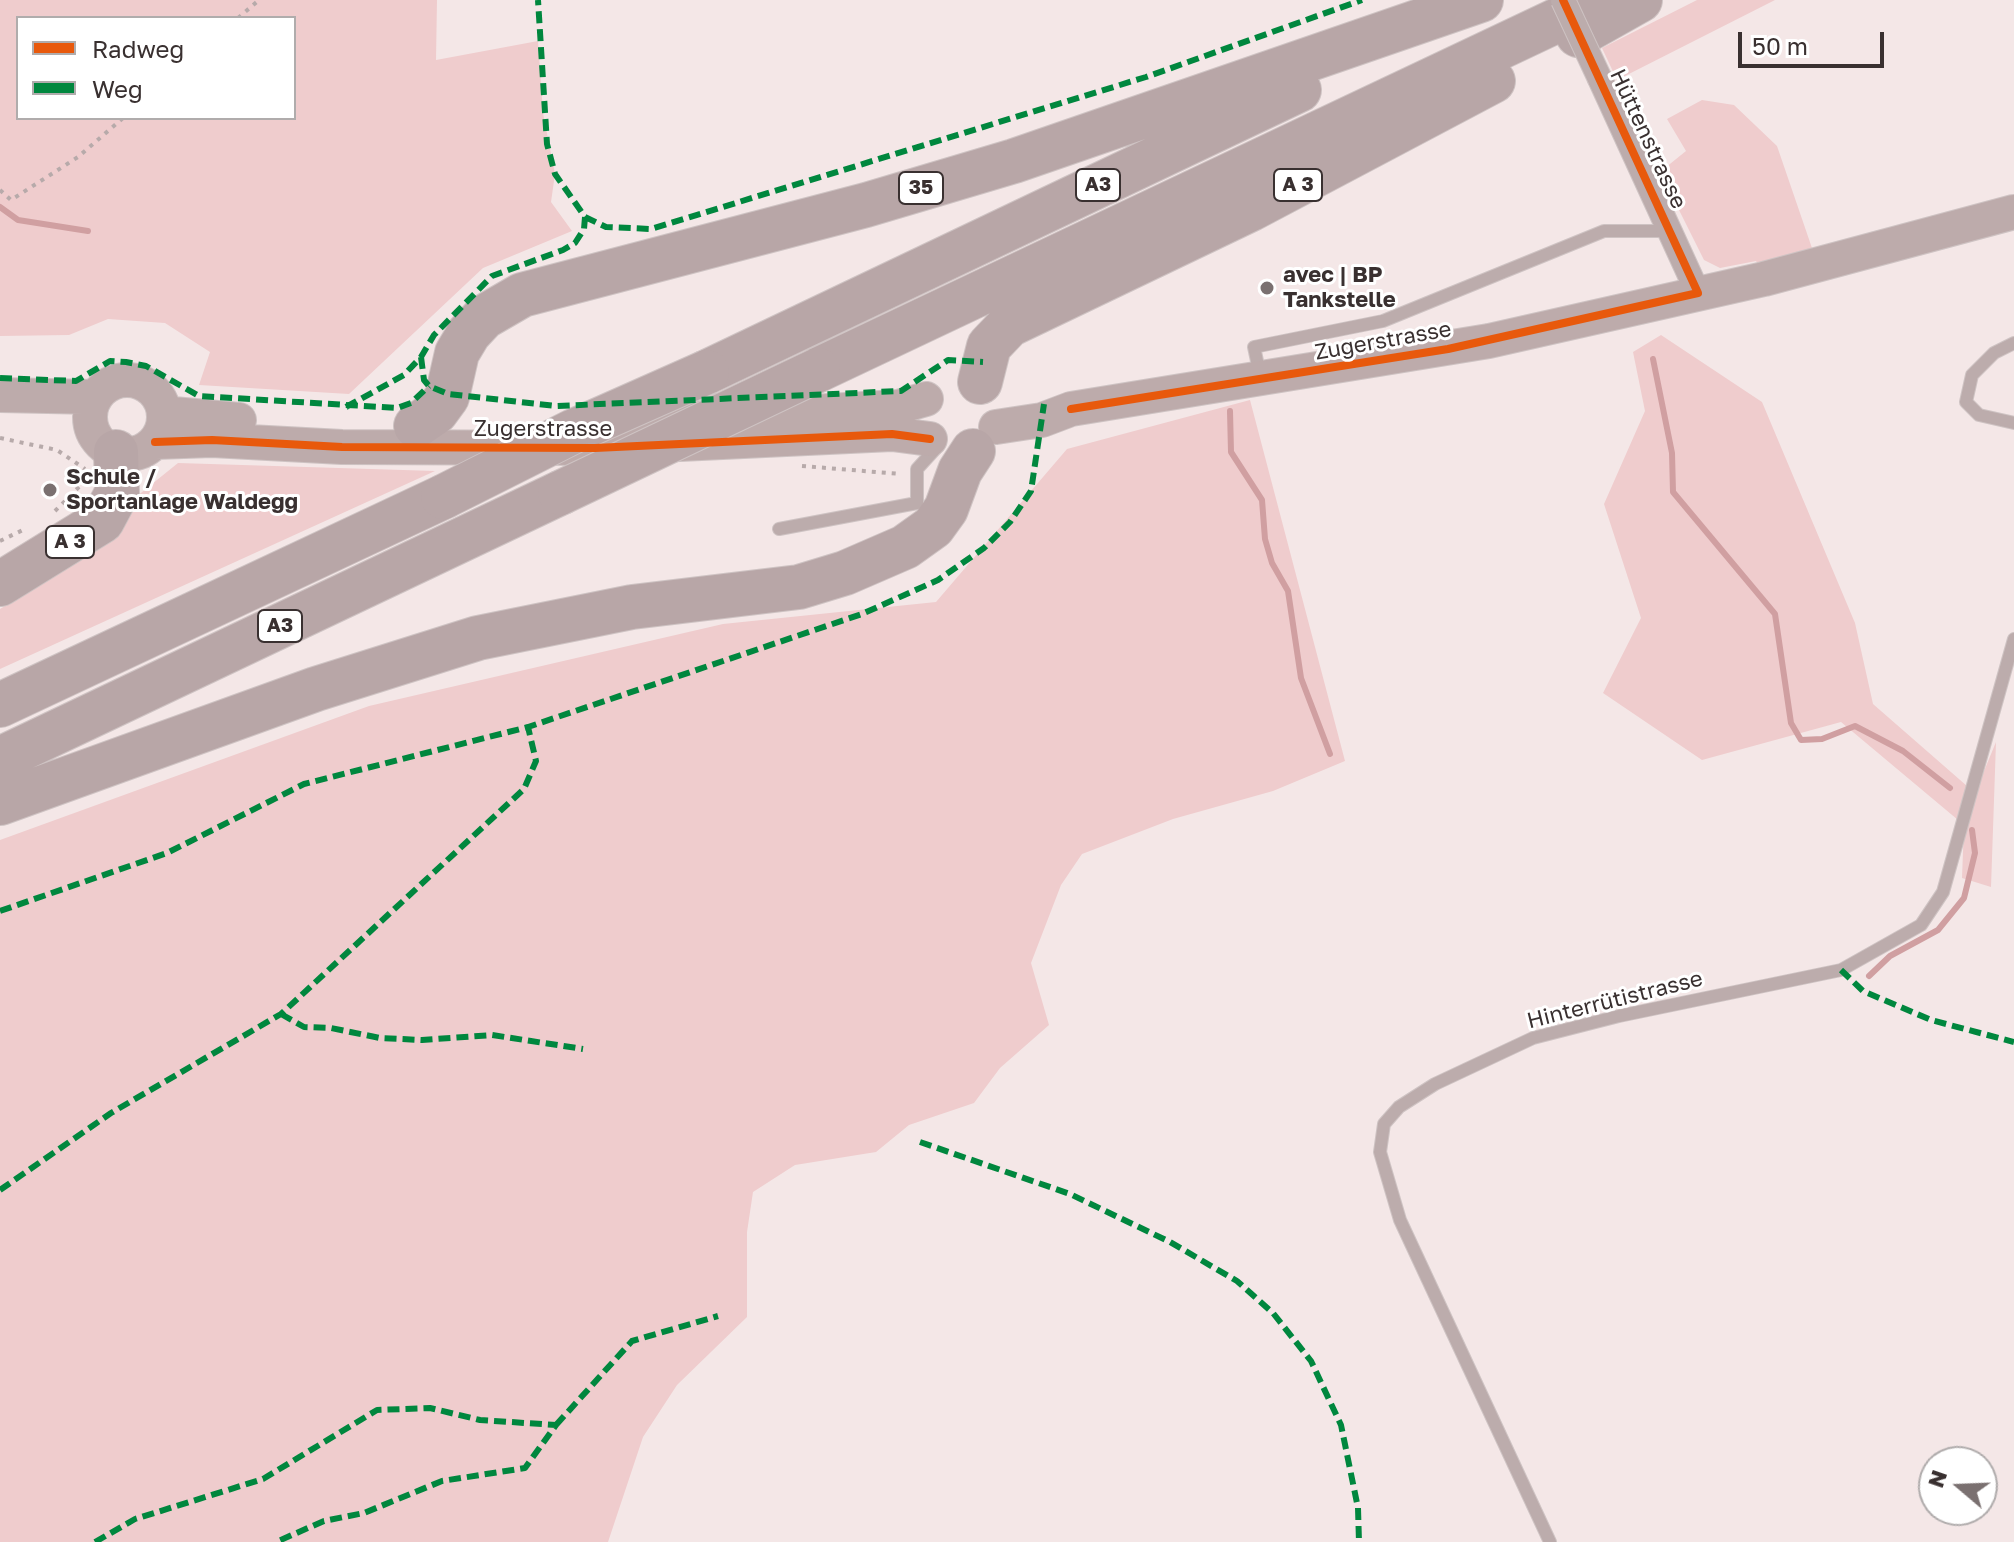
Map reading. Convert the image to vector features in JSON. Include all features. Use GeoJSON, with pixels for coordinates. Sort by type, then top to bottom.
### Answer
{"type":"FeatureCollection","features":[{"type":"Feature","properties":{"kind":"highway","name":"35"},"geometry":{"type":"LineString","coordinates":[[416,426],[436,412],[447,397],[457,353],[469,333],[484,317],[522,295],[866,205],[1014,161],[1481,0]]}},
{"type":"Feature","properties":{"kind":"highway","name":"A3"},"geometry":{"type":"LineString","coordinates":[[0,705],[1490,0]]}},
{"type":"Feature","properties":{"kind":"highway","name":"A3"},"geometry":{"type":"LineString","coordinates":[[0,759],[1600,0]]}},
{"type":"Feature","properties":{"kind":"highway","name":"A 3"},"geometry":{"type":"LineString","coordinates":[[969,425],[989,346],[1009,325],[1303,182],[1640,0]]}},
{"type":"Feature","properties":{"kind":"highway"},"geometry":{"type":"LineString","coordinates":[[0,803],[316,689],[478,638],[632,607],[799,587],[845,573],[905,547],[933,527],[946,509],[960,471],[969,425]]}},
{"type":"Feature","properties":{"kind":"highway","name":"A 3"},"geometry":{"type":"LineString","coordinates":[[0,584],[102,521],[117,493],[111,439]]}},
{"type":"Feature","properties":{"kind":"main road","name":"Zugerstrasse"},"geometry":{"type":"LineString","coordinates":[[0,417],[61,422],[111,439],[188,439],[342,447],[595,448],[892,434],[1042,420],[1071,409],[1462,346],[1884,249],[2014,212]]}},
{"type":"Feature","properties":{"kind":"main road","name":"Zugerstrasse"},"geometry":{"type":"LineString","coordinates":[[111,439],[111,382],[134,379],[153,389],[164,409],[173,414],[416,426],[567,426],[898,407],[926,399],[933,388],[955,377],[969,425]]}},
{"type":"Feature","properties":{"kind":"main road","name":"Zugerstrasse"},"geometry":{"type":"LineString","coordinates":[[0,395],[111,439]]}},
{"type":"Feature","properties":{"kind":"main road"},"geometry":{"type":"LineString","coordinates":[[926,399],[922,419],[969,425]]}},
{"type":"Feature","properties":{"kind":"main road"},"geometry":{"type":"LineString","coordinates":[[111,439],[163,426],[164,409]]}},
{"type":"Feature","properties":{"kind":"street","name":"Hüttenstrasse"},"geometry":{"type":"LineString","coordinates":[[1563,0],[1698,293]]}},
{"type":"Feature","properties":{"kind":"lane"},"geometry":{"type":"LineString","coordinates":[[1261,380],[1254,347],[1383,321],[1604,231],[1670,231]]}},
{"type":"Feature","properties":{"kind":"lane"},"geometry":{"type":"LineString","coordinates":[[2014,343],[1994,353],[1972,375],[1966,402],[1979,415],[2014,423]]}},
{"type":"Feature","properties":{"kind":"lane"},"geometry":{"type":"LineString","coordinates":[[779,529],[917,503],[917,469],[969,425]]}},
{"type":"Feature","properties":{"kind":"lane","name":"Hinterrütistrasse"},"geometry":{"type":"LineString","coordinates":[[1550,1542],[1400,1220],[1380,1152],[1384,1124],[1399,1107],[1435,1084],[1533,1038],[1619,1016],[1841,970],[1921,925],[1943,892],[2014,639]]}},
{"type":"Feature","properties":{"kind":"path"},"geometry":{"type":"LineString","coordinates":[[240,16],[259,0]]}},
{"type":"Feature","properties":{"kind":"path"},"geometry":{"type":"LineString","coordinates":[[0,190],[11,200],[78,157],[121,120]]}},
{"type":"Feature","properties":{"kind":"path"},"geometry":{"type":"LineString","coordinates":[[0,438],[57,450],[111,439]]}},
{"type":"Feature","properties":{"kind":"path"},"geometry":{"type":"LineString","coordinates":[[48,518],[83,482]]}},
{"type":"Feature","properties":{"kind":"path"},"geometry":{"type":"LineString","coordinates":[[0,541],[36,524]]}},
{"type":"Feature","properties":{"kind":"shaded area"},"geometry":{"type":"Polygon","coordinates":[[[0,0],[437,0],[436,60],[538,41],[543,113],[555,174],[551,202],[572,231],[483,268],[349,394],[199,385],[210,352],[165,323],[108,319],[69,335],[0,336],[0,0]]]}},
{"type":"Feature","properties":{"kind":"shaded area"},"geometry":{"type":"Polygon","coordinates":[[[1697,0],[1775,0],[1617,80],[1602,48],[1697,0]]]}},
{"type":"Feature","properties":{"kind":"shaded area"},"geometry":{"type":"Polygon","coordinates":[[[1702,100],[1734,105],[1777,146],[1813,251],[1759,266],[1756,261],[1720,268],[1704,260],[1660,172],[1686,151],[1667,119],[1702,100]]]}},
{"type":"Feature","properties":{"kind":"shaded area"},"geometry":{"type":"Polygon","coordinates":[[[1661,335],[1762,402],[1855,623],[1873,704],[1975,793],[1996,742],[1991,887],[1962,878],[1964,825],[1841,722],[1702,760],[1603,693],[1641,618],[1604,504],[1645,411],[1633,352],[1661,335]]]}},
{"type":"Feature","properties":{"kind":"shaded area"},"geometry":{"type":"Polygon","coordinates":[[[1250,400],[1345,761],[1273,791],[1173,819],[1082,854],[1061,885],[1031,963],[1049,1025],[1000,1068],[974,1103],[909,1125],[876,1152],[795,1165],[753,1192],[747,1232],[747,1317],[677,1385],[643,1437],[608,1542],[0,1542],[0,840],[369,706],[723,624],[936,602],[1067,449],[1250,400]]]}},
{"type":"Feature","properties":{"kind":"shaded area"},"geometry":{"type":"Polygon","coordinates":[[[178,463],[435,471],[0,669],[0,609],[104,546],[131,501],[178,463]]]}},
{"type":"Feature","properties":{"kind":"waterway"},"geometry":{"type":"LineString","coordinates":[[0,207],[18,220],[88,231]]}},
{"type":"Feature","properties":{"kind":"waterway"},"geometry":{"type":"LineString","coordinates":[[1653,359],[1672,453],[1673,492],[1775,614],[1791,723],[1801,740],[1822,739],[1855,726],[1903,751],[1950,788]]}},
{"type":"Feature","properties":{"kind":"waterway"},"geometry":{"type":"LineString","coordinates":[[1230,411],[1231,452],[1262,500],[1265,539],[1272,563],[1288,591],[1301,678],[1330,754]]}},
{"type":"Feature","properties":{"kind":"waterway"},"geometry":{"type":"LineString","coordinates":[[1869,976],[1890,956],[1938,930],[1964,898],[1975,853],[1972,830]]}},
{"type":"Feature","properties":{"kind":"marked path"},"geometry":{"type":"LineString","coordinates":[[346,407],[404,375],[421,357],[434,335],[492,276],[563,250],[575,243],[584,229],[585,217],[555,174],[547,144],[538,0]]}},
{"type":"Feature","properties":{"kind":"marked path"},"geometry":{"type":"LineString","coordinates":[[585,217],[606,227],[651,229],[1146,77],[1362,0]]}},
{"type":"Feature","properties":{"kind":"marked path"},"geometry":{"type":"LineString","coordinates":[[421,357],[424,380],[429,386],[448,394],[556,406],[901,391],[948,360],[983,362]]}},
{"type":"Feature","properties":{"kind":"marked path"},"geometry":{"type":"LineString","coordinates":[[0,378],[76,381],[110,361],[126,362],[146,366],[199,396],[397,408],[411,403],[429,386]]}},
{"type":"Feature","properties":{"kind":"marked path"},"geometry":{"type":"LineString","coordinates":[[0,911],[167,853],[304,784],[528,727],[862,614],[938,580],[984,548],[1010,522],[1031,491],[1044,404]]}},
{"type":"Feature","properties":{"kind":"marked path"},"geometry":{"type":"LineString","coordinates":[[0,1190],[111,1113],[281,1014],[524,789],[536,761],[528,727]]}},
{"type":"Feature","properties":{"kind":"marked path"},"geometry":{"type":"LineString","coordinates":[[1841,970],[1863,991],[1931,1020],[2014,1042]]}},
{"type":"Feature","properties":{"kind":"marked path"},"geometry":{"type":"LineString","coordinates":[[281,1014],[304,1027],[331,1028],[380,1038],[422,1040],[492,1035],[583,1049]]}},
{"type":"Feature","properties":{"kind":"marked path"},"geometry":{"type":"LineString","coordinates":[[920,1142],[1070,1194],[1170,1242],[1237,1281],[1273,1313],[1311,1361],[1341,1425],[1358,1508],[1359,1542]]}},
{"type":"Feature","properties":{"kind":"marked path"},"geometry":{"type":"LineString","coordinates":[[556,1425],[632,1341],[718,1316]]}},
{"type":"Feature","properties":{"kind":"marked path"},"geometry":{"type":"LineString","coordinates":[[95,1542],[135,1519],[263,1479],[377,1410],[430,1408],[480,1420],[556,1425],[525,1468],[442,1481],[364,1513],[324,1521],[276,1542]]}},
{"type":"Feature","properties":{"kind":"cycle path"},"geometry":{"type":"LineString","coordinates":[[1071,409],[1448,349],[1698,293],[1563,0]]}},
{"type":"Feature","properties":{"kind":"cycle path"},"geometry":{"type":"LineString","coordinates":[[155,442],[212,440],[342,447],[595,448],[892,434],[930,439]]}},
{"type":"Feature","properties":{"kind":"place","name":"avec | BP Tankstelle"},"geometry":{"type":"Point","coordinates":[1267,288]}},
{"type":"Feature","properties":{"kind":"place","name":"Schule / Sportanlage Waldegg"},"geometry":{"type":"Point","coordinates":[50,490]}}]}
